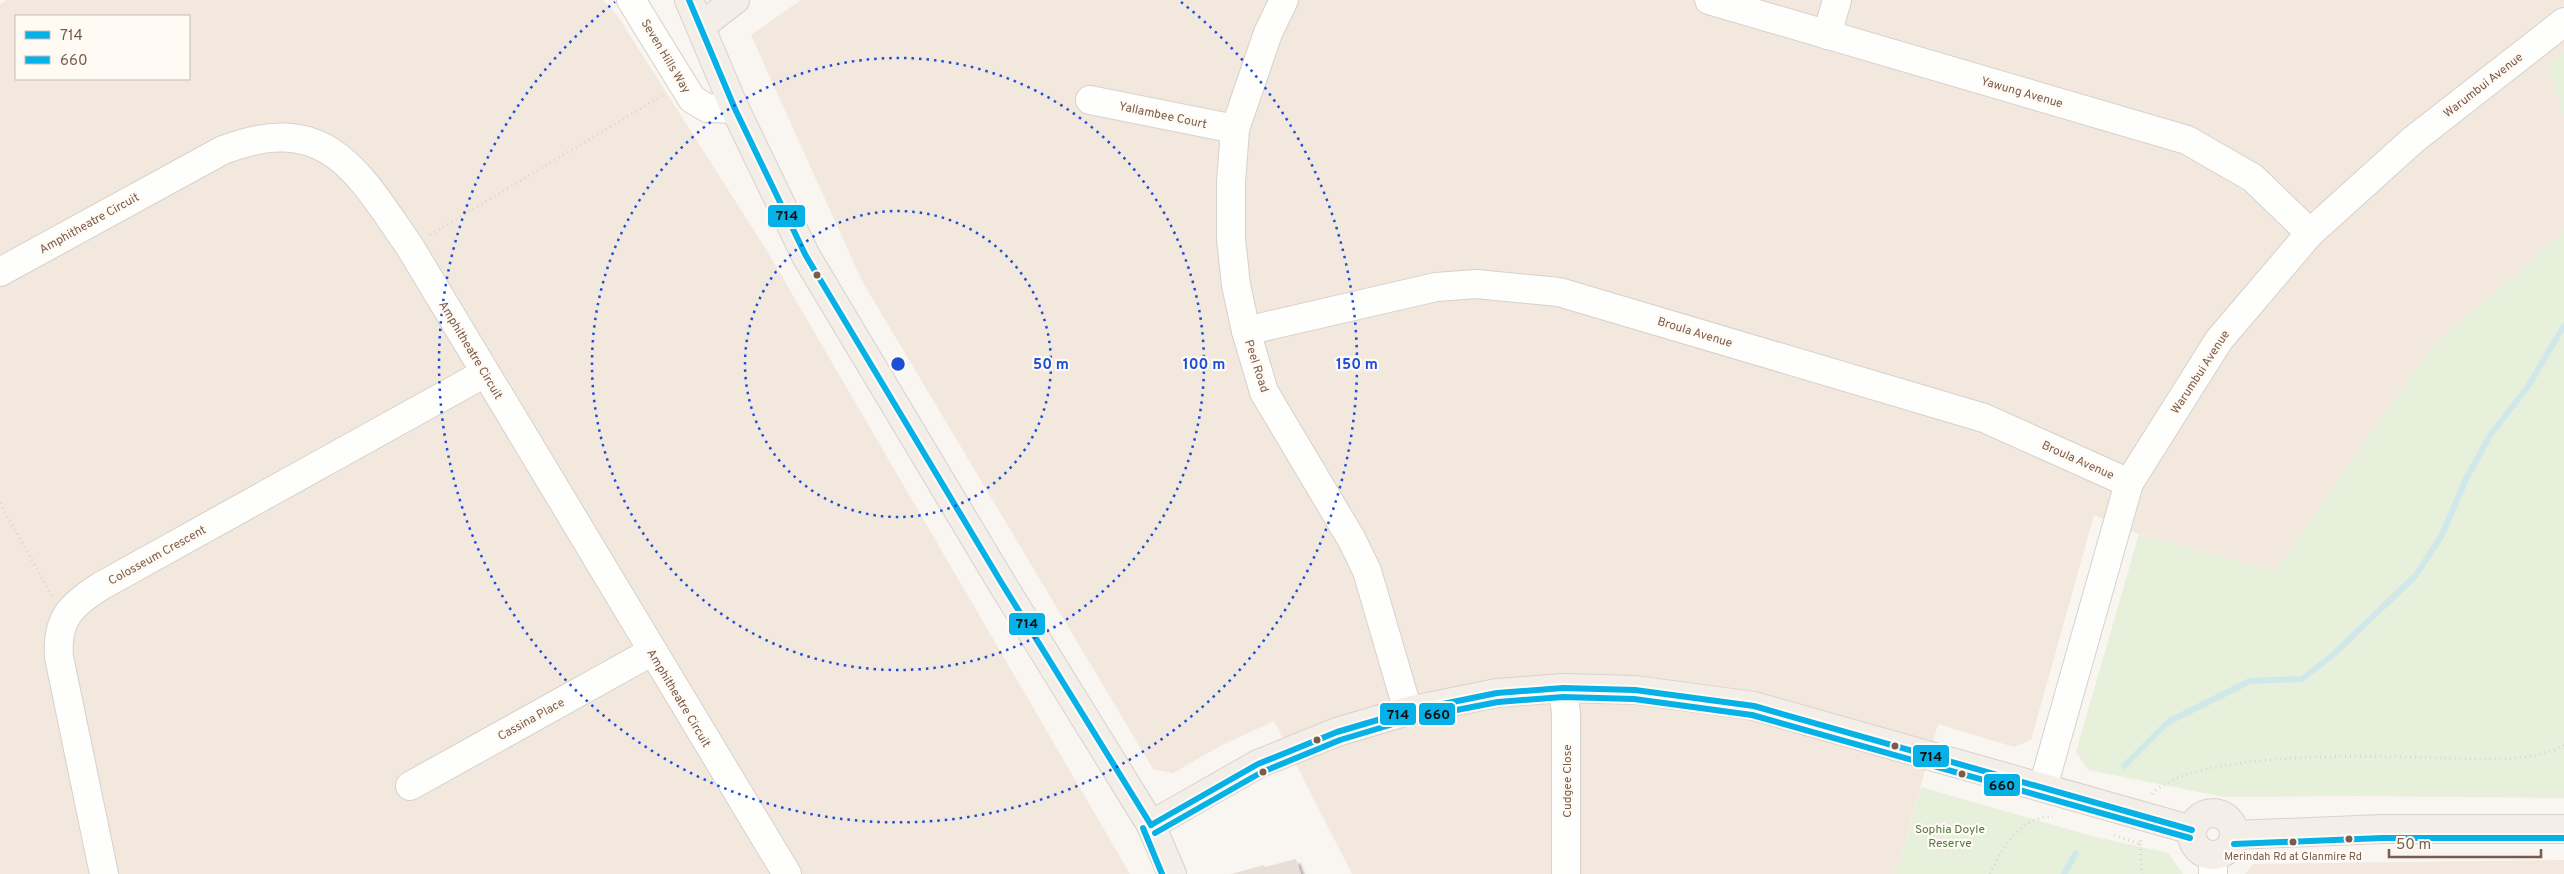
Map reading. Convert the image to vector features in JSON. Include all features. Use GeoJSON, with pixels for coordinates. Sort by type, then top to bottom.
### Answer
{"type":"FeatureCollection","features":[{"type":"Feature","properties":{"kind":"main road"},"geometry":{"type":"LineString","coordinates":[[689,0],[736,109],[806,256],[1001,582],[1151,825],[1172,874]]}},
{"type":"Feature","properties":{"kind":"main road"},"geometry":{"type":"LineString","coordinates":[[701,26],[735,0]]}},
{"type":"Feature","properties":{"kind":"main road"},"geometry":{"type":"LineString","coordinates":[[1151,825],[1258,764],[1337,732],[1408,711],[1497,693],[1564,688],[1635,690],[1754,706],[2192,830]]}},
{"type":"Feature","properties":{"kind":"main road"},"geometry":{"type":"LineString","coordinates":[[2206,814],[2219,814],[2231,822],[2234,835],[2230,847],[2213,864],[2206,853],[2195,844],[2192,830],[2199,818],[2206,814]]}},
{"type":"Feature","properties":{"kind":"main road"},"geometry":{"type":"LineString","coordinates":[[2234,835],[2373,830],[2564,829]]}},
{"type":"Feature","properties":{"kind":"street","name":"Seven Hills Way"},"geometry":{"type":"LineString","coordinates":[[631,0],[692,99],[707,108],[736,109]]}},
{"type":"Feature","properties":{"kind":"street","name":"Peel Road"},"geometry":{"type":"LineString","coordinates":[[1284,0],[1268,33],[1235,130],[1231,183],[1231,240],[1236,284],[1246,331],[1264,392],[1368,571],[1408,711]]}},
{"type":"Feature","properties":{"kind":"street","name":"Yawung Avenue"},"geometry":{"type":"LineString","coordinates":[[1709,0],[2187,140],[2253,178],[2310,233]]}},
{"type":"Feature","properties":{"kind":"street"},"geometry":{"type":"LineString","coordinates":[[1827,35],[1837,0]]}},
{"type":"Feature","properties":{"kind":"street","name":"Warumbui Avenue"},"geometry":{"type":"LineString","coordinates":[[2042,787],[2129,483],[2219,340],[2310,233],[2413,140],[2564,22]]}},
{"type":"Feature","properties":{"kind":"street","name":"Yallambee Court"},"geometry":{"type":"LineString","coordinates":[[1090,100],[1235,130]]}},
{"type":"Feature","properties":{"kind":"street","name":"Amphitheatre Circuit"},"geometry":{"type":"LineString","coordinates":[[0,272],[222,150],[247,140],[267,137],[288,138],[310,143],[329,151],[348,163],[363,179],[410,248],[787,874]]}},
{"type":"Feature","properties":{"kind":"street","name":"Broula Avenue"},"geometry":{"type":"LineString","coordinates":[[1246,331],[1436,287],[1476,284],[1559,292],[1984,418],[2129,483]]}},
{"type":"Feature","properties":{"kind":"street","name":"Colosseum Crescent"},"geometry":{"type":"LineString","coordinates":[[104,874],[59,657],[58,641],[65,618],[74,605],[101,586],[485,373]]}},
{"type":"Feature","properties":{"kind":"street","name":"Cassina Place"},"geometry":{"type":"LineString","coordinates":[[410,786],[652,652]]}},
{"type":"Feature","properties":{"kind":"street","name":"Cudgee Close"},"geometry":{"type":"LineString","coordinates":[[1564,688],[1567,760],[1566,874]]}},
{"type":"Feature","properties":{"kind":"path"},"geometry":{"type":"LineString","coordinates":[[410,248],[666,93]]}},
{"type":"Feature","properties":{"kind":"path"},"geometry":{"type":"LineString","coordinates":[[0,503],[65,618]]}},
{"type":"Feature","properties":{"kind":"path"},"geometry":{"type":"LineString","coordinates":[[2142,874],[2140,844],[2145,818],[2153,793],[2172,778],[2247,760],[2390,756],[2493,759],[2553,752],[2564,745]]}},
{"type":"Feature","properties":{"kind":"path"},"geometry":{"type":"LineString","coordinates":[[1990,874],[2001,851],[2019,830],[2044,816],[2060,818]]}},
{"type":"Feature","properties":{"kind":"path"},"geometry":{"type":"LineString","coordinates":[[2112,834],[2140,844]]}},
{"type":"Feature","properties":{"kind":"shaded area"},"geometry":{"type":"Polygon","coordinates":[[[7,0],[603,0],[617,15],[767,251],[1130,874],[0,874],[0,4],[7,0]]]}},
{"type":"Feature","properties":{"kind":"shaded area"},"geometry":{"type":"Polygon","coordinates":[[[801,0],[2564,0],[2564,52],[2548,65],[2564,117],[2564,232],[2431,347],[2275,571],[2139,534],[2094,515],[2031,740],[2014,747],[1938,724],[1896,874],[1352,874],[1274,721],[1220,746],[1173,773],[1153,769],[862,281],[751,35],[801,0]]]}},
{"type":"Feature","properties":{"kind":"shaded area"},"geometry":{"type":"Polygon","coordinates":[[[2564,860],[2564,874],[2245,874],[2253,864],[2564,860]]]}},
{"type":"Feature","properties":{"kind":"green space"},"geometry":{"type":"Polygon","coordinates":[[[2564,52],[2564,117],[2548,65],[2564,52]]]}},
{"type":"Feature","properties":{"kind":"green space"},"geometry":{"type":"Polygon","coordinates":[[[2564,232],[2564,798],[2224,797],[2088,770],[2076,752],[2139,534],[2275,571],[2431,347],[2564,232]]]}},
{"type":"Feature","properties":{"kind":"green space","name":"Sophia Doyle Reserve"},"geometry":{"type":"Polygon","coordinates":[[[1921,787],[2092,836],[2168,853],[2183,874],[1896,874],[1921,787]]]}},
{"type":"Feature","properties":{"kind":"building"},"geometry":{"type":"Polygon","coordinates":[[[1296,859],[1301,874],[1231,874],[1264,865],[1265,867],[1296,859]]]}},
{"type":"Feature","properties":{"kind":"waterway"},"geometry":{"type":"LineString","coordinates":[[2124,766],[2168,722],[2250,681],[2302,679],[2334,654],[2416,575],[2442,535],[2466,479],[2491,434],[2527,388],[2564,326]]}},
{"type":"Feature","properties":{"kind":"waterway"},"geometry":{"type":"LineString","coordinates":[[2064,874],[2076,853]]}},
{"type":"Feature","properties":{"kind":"transit line","name":"714"},"geometry":{"type":"LineString","coordinates":[[689,0],[735,109],[806,256],[1001,582],[1151,825]]}},
{"type":"Feature","properties":{"kind":"transit line","name":"714"},"geometry":{"type":"LineString","coordinates":[[1151,825],[1258,764],[1337,732],[1408,711],[1497,693],[1563,688],[1635,690],[1754,706],[2192,830]]}},
{"type":"Feature","properties":{"kind":"transit line","name":"660"},"geometry":{"type":"LineString","coordinates":[[1155,833],[1262,772],[1340,740],[1410,719],[1498,702],[1563,697],[1634,699],[1752,715],[2190,838]]}},
{"type":"Feature","properties":{"kind":"transit line","name":"660"},"geometry":{"type":"LineString","coordinates":[[1143,828],[1162,874]]}},
{"type":"Feature","properties":{"kind":"transit line","name":"660"},"geometry":{"type":"LineString","coordinates":[[2234,844],[2382,838],[2564,838]]}},
{"type":"Feature","properties":{"kind":"place","name":"Merindah Rd at Glanmire Rd"},"geometry":{"type":"Point","coordinates":[2293,842]}}]}
